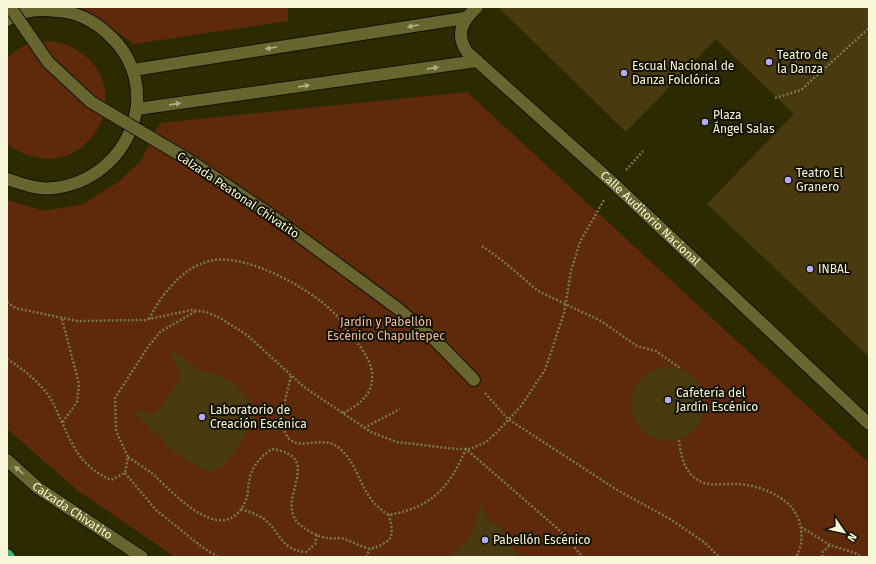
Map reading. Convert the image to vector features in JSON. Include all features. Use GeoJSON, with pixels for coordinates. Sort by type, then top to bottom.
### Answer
{"type":"FeatureCollection","features":[{"type":"Feature","properties":{"kind":"street","name":"Calzada Peatonal Chivatito"},"geometry":{"type":"LineString","coordinates":[[10,7],[48,62],[91,102],[192,162],[268,213],[397,308],[437,342],[474,380]]}},
{"type":"Feature","properties":{"kind":"street"},"geometry":{"type":"LineString","coordinates":[[133,70],[465,18],[477,7]]}},
{"type":"Feature","properties":{"kind":"street"},"geometry":{"type":"LineString","coordinates":[[7,20],[39,9],[69,11],[97,23],[119,43],[133,70],[137,89],[137,109],[134,124],[128,139],[115,158],[97,173],[77,184],[53,188],[29,186],[7,179]]}},
{"type":"Feature","properties":{"kind":"street","name":"Calle Auditorio Nacional"},"geometry":{"type":"LineString","coordinates":[[465,18],[461,32],[461,43],[467,52],[613,183],[869,424]]}},
{"type":"Feature","properties":{"kind":"street"},"geometry":{"type":"LineString","coordinates":[[137,109],[478,61]]}},
{"type":"Feature","properties":{"kind":"street","name":"Calzada Chivatito"},"geometry":{"type":"LineString","coordinates":[[7,460],[38,488],[142,557]]}},
{"type":"Feature","properties":{"kind":"path"},"geometry":{"type":"LineString","coordinates":[[775,98],[801,90],[869,28]]}},
{"type":"Feature","properties":{"kind":"path"},"geometry":{"type":"LineString","coordinates":[[7,302],[15,308],[77,321],[149,319],[196,311],[206,312],[220,318],[247,335],[304,387],[371,432],[397,442],[466,449],[486,442],[521,406],[545,370],[564,313],[571,270],[580,242],[613,183],[643,152]]}},
{"type":"Feature","properties":{"kind":"path"},"geometry":{"type":"LineString","coordinates":[[482,246],[503,261],[530,286],[545,296],[601,322],[637,346],[656,351],[680,368]]}},
{"type":"Feature","properties":{"kind":"path"},"geometry":{"type":"LineString","coordinates":[[149,319],[165,293],[179,279],[195,267],[213,260],[234,259],[291,282],[318,299],[333,312],[364,352],[368,361],[372,380],[370,389],[359,406],[343,413]]}},
{"type":"Feature","properties":{"kind":"path"},"geometry":{"type":"LineString","coordinates":[[196,311],[160,332],[148,347],[115,398],[116,431],[128,456],[154,475],[169,490],[200,515],[222,521],[233,518],[241,509],[247,499],[250,477],[256,464],[264,455],[272,449],[285,451],[295,458],[299,468],[293,491],[293,513],[298,523],[327,538],[339,538],[350,541],[370,550]]}},
{"type":"Feature","properties":{"kind":"path"},"geometry":{"type":"LineString","coordinates":[[62,319],[79,384],[77,402],[62,423]]}},
{"type":"Feature","properties":{"kind":"path"},"geometry":{"type":"LineString","coordinates":[[7,359],[28,373],[49,396],[76,451],[86,465],[97,474],[111,480],[125,473]]}},
{"type":"Feature","properties":{"kind":"path"},"geometry":{"type":"LineString","coordinates":[[291,376],[284,407],[284,429],[290,440],[300,444],[322,441],[333,444],[348,458],[371,501],[379,509],[389,515],[413,510],[423,505],[441,492],[460,464],[466,449]]}},
{"type":"Feature","properties":{"kind":"path"},"geometry":{"type":"LineString","coordinates":[[474,380],[508,419],[617,490],[670,519],[704,542],[720,557]]}},
{"type":"Feature","properties":{"kind":"path"},"geometry":{"type":"LineString","coordinates":[[364,428],[400,409]]}},
{"type":"Feature","properties":{"kind":"path"},"geometry":{"type":"LineString","coordinates":[[679,440],[682,459],[694,478],[704,484],[737,484],[770,492],[790,506],[797,515],[801,526],[800,551],[796,557]]}},
{"type":"Feature","properties":{"kind":"path"},"geometry":{"type":"LineString","coordinates":[[466,449],[558,529],[583,557]]}},
{"type":"Feature","properties":{"kind":"path"},"geometry":{"type":"LineString","coordinates":[[128,456],[125,473],[156,510],[202,547],[218,557]]}},
{"type":"Feature","properties":{"kind":"path"},"geometry":{"type":"LineString","coordinates":[[241,509],[255,514],[265,520],[278,537],[295,551],[306,552],[314,544],[317,534]]}},
{"type":"Feature","properties":{"kind":"path"},"geometry":{"type":"LineString","coordinates":[[366,557],[370,550],[389,540],[393,531],[389,515]]}},
{"type":"Feature","properties":{"kind":"path"},"geometry":{"type":"LineString","coordinates":[[801,526],[830,545],[855,553],[860,557]]}},
{"type":"Feature","properties":{"kind":"path"},"geometry":{"type":"LineString","coordinates":[[822,557],[823,552],[830,545]]}},
{"type":"Feature","properties":{"kind":"green space"},"geometry":{"type":"Polygon","coordinates":[[[78,7],[288,7],[288,21],[134,44],[84,9],[78,7]]]}},
{"type":"Feature","properties":{"kind":"green space"},"geometry":{"type":"Polygon","coordinates":[[[46,41],[67,45],[91,62],[103,83],[105,106],[98,129],[83,147],[62,157],[36,157],[7,144],[7,57],[27,44],[46,41]]]}},
{"type":"Feature","properties":{"kind":"green space","name":"Jardín y Pabellón Escénico Chapultepec"},"geometry":{"type":"Polygon","coordinates":[[[467,92],[869,463],[869,557],[175,557],[77,490],[7,429],[7,200],[45,211],[83,204],[118,182],[140,162],[160,123],[467,92]]]}},
{"type":"Feature","properties":{"kind":"building"},"geometry":{"type":"Polygon","coordinates":[[[498,7],[869,7],[869,357],[707,204],[794,114],[716,39],[626,132],[498,7]]]}},
{"type":"Feature","properties":{"kind":"building","name":"Laboratorio de Creación Escénica"},"geometry":{"type":"Polygon","coordinates":[[[168,348],[202,371],[218,374],[232,381],[253,403],[254,419],[252,425],[230,458],[222,467],[209,472],[189,462],[166,446],[158,434],[154,433],[132,410],[155,414],[182,378],[168,348]]]}},
{"type":"Feature","properties":{"kind":"building","name":"Cafetería del Jardín Escénico"},"geometry":{"type":"Polygon","coordinates":[[[668,367],[689,373],[699,383],[705,404],[699,425],[689,435],[668,441],[647,435],[637,425],[631,404],[637,383],[647,373],[668,367]]]}},
{"type":"Feature","properties":{"kind":"building","name":"Pabellón Escénico"},"geometry":{"type":"Polygon","coordinates":[[[481,503],[490,523],[499,526],[519,557],[449,557],[469,538],[481,503]]]}},
{"type":"Feature","properties":{"kind":"place","name":"Teatro de la Danza"},"geometry":{"type":"Point","coordinates":[769,62]}},
{"type":"Feature","properties":{"kind":"place","name":"Escual Nacional de Danza Folclórica"},"geometry":{"type":"Point","coordinates":[624,73]}},
{"type":"Feature","properties":{"kind":"place","name":"Plaza Ángel Salas"},"geometry":{"type":"Point","coordinates":[705,122]}},
{"type":"Feature","properties":{"kind":"place","name":"Teatro El Granero"},"geometry":{"type":"Point","coordinates":[788,180]}},
{"type":"Feature","properties":{"kind":"place","name":"INBAL"},"geometry":{"type":"Point","coordinates":[810,269]}},
{"type":"Feature","properties":{"kind":"place","name":"Cafetería del Jardín Escénico"},"geometry":{"type":"Point","coordinates":[668,400]}},
{"type":"Feature","properties":{"kind":"place","name":"Laboratorio de Creación Escénica"},"geometry":{"type":"Point","coordinates":[202,417]}},
{"type":"Feature","properties":{"kind":"place","name":"Pabellón Escénico"},"geometry":{"type":"Point","coordinates":[485,540]}}]}
